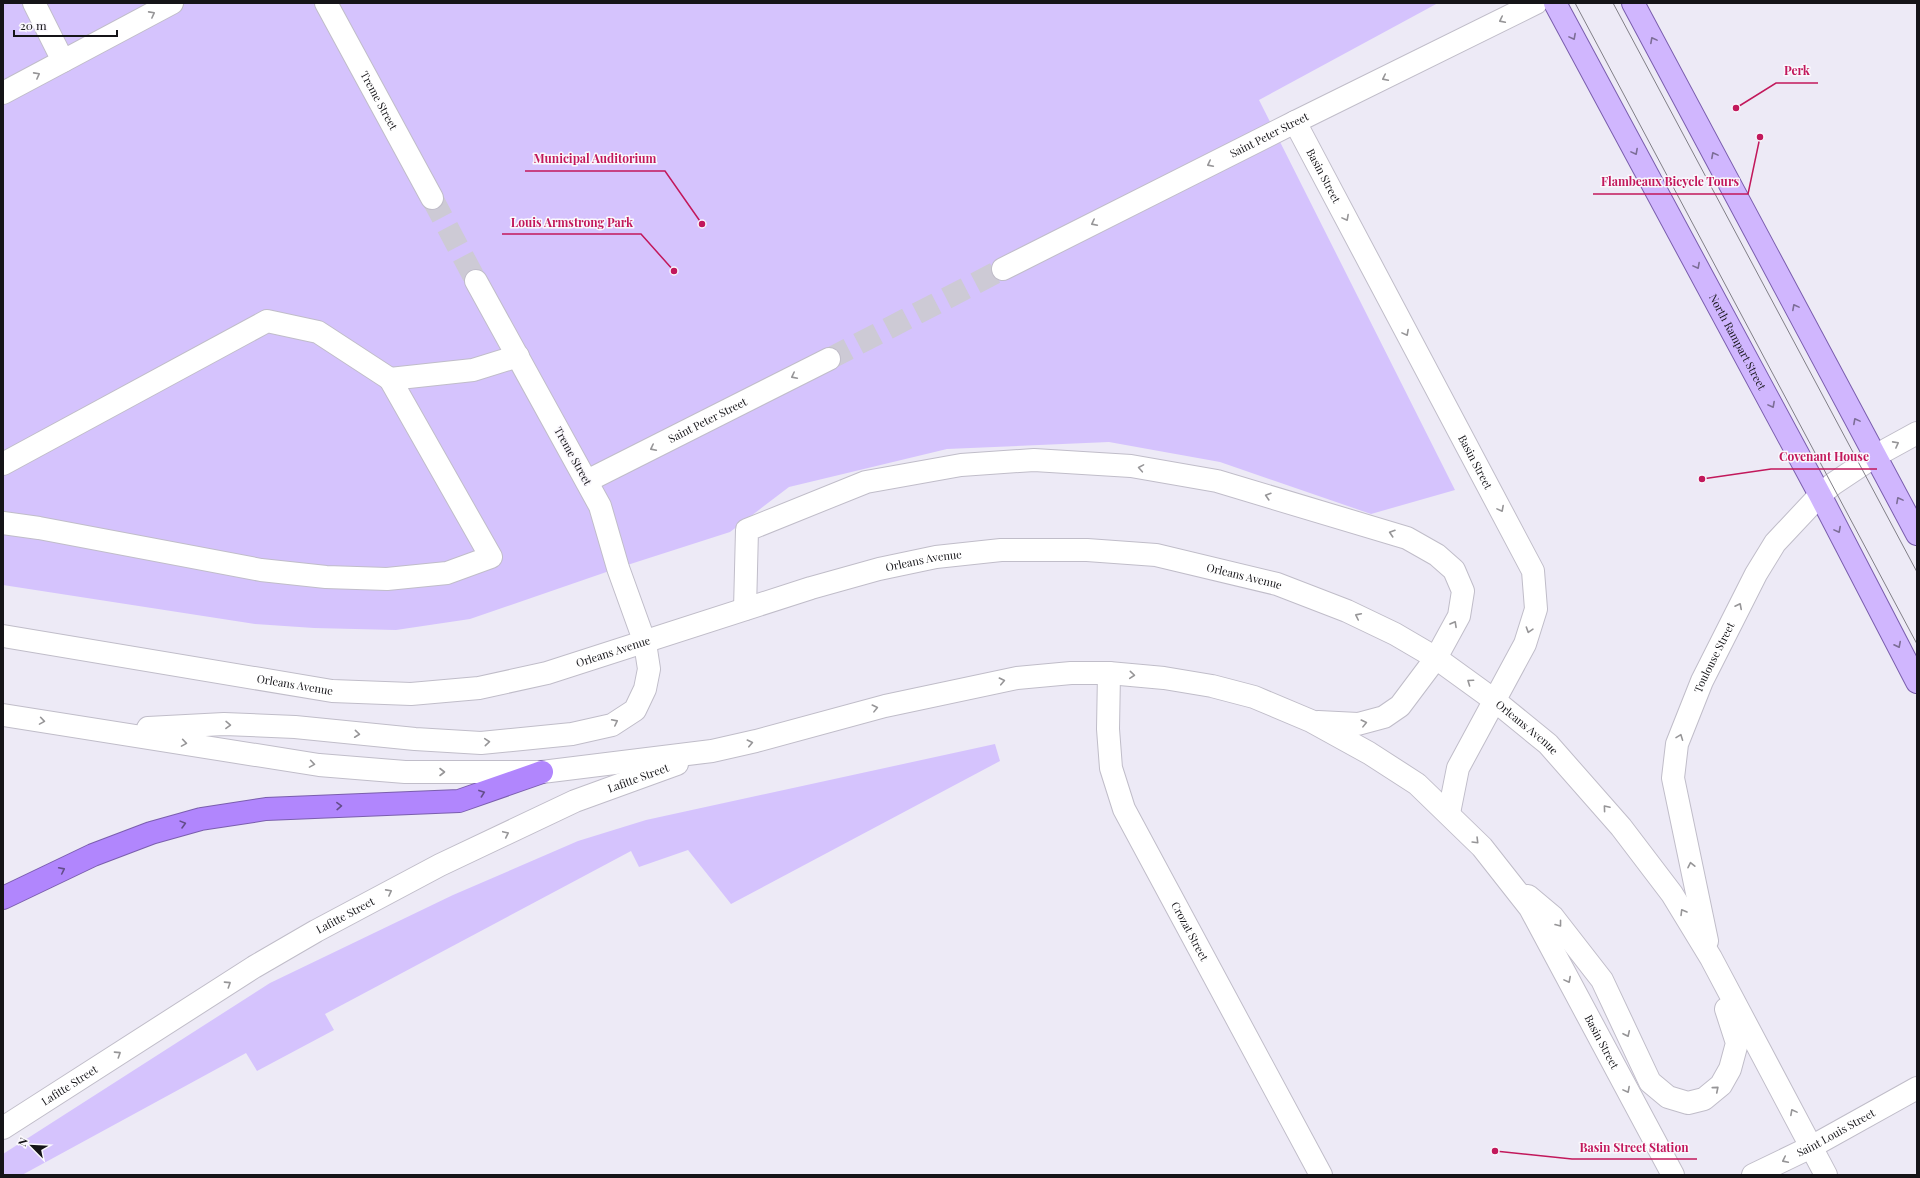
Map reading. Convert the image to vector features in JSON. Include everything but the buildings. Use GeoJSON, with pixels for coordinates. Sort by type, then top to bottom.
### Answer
{"type":"FeatureCollection","features":[{"type":"Feature","properties":{"kind":"highway"},"geometry":{"type":"LineString","coordinates":[[3,898],[100,852],[151,833],[201,819],[266,809],[459,801],[542,772]]}},
{"type":"Feature","properties":{"kind":"main road","name":"North Rampart Street"},"geometry":{"type":"LineString","coordinates":[[1555,3],[1820,495],[1917,682]]}},
{"type":"Feature","properties":{"kind":"main road"},"geometry":{"type":"LineString","coordinates":[[1633,3],[1917,534]]}},
{"type":"Feature","properties":{"kind":"street"},"geometry":{"type":"LineString","coordinates":[[34,3],[63,61]]}},
{"type":"Feature","properties":{"kind":"street"},"geometry":{"type":"LineString","coordinates":[[3,93],[172,3]]}},
{"type":"Feature","properties":{"kind":"street","name":"Treme Street"},"geometry":{"type":"LineString","coordinates":[[326,3],[432,198]]}},
{"type":"Feature","properties":{"kind":"street","name":"Saint Peter Street"},"geometry":{"type":"LineString","coordinates":[[1003,269],[1536,3]]}},
{"type":"Feature","properties":{"kind":"street","name":"Basin Street"},"geometry":{"type":"LineString","coordinates":[[1295,122],[1533,571],[1536,609],[1525,644],[1458,768],[1449,814]]}},
{"type":"Feature","properties":{"kind":"street","name":"Treme Street"},"geometry":{"type":"LineString","coordinates":[[105,730],[224,724],[295,727],[415,740],[481,743],[572,734],[612,725],[635,710],[645,689],[649,669],[645,643],[618,568],[600,506],[476,281]]}},
{"type":"Feature","properties":{"kind":"street"},"geometry":{"type":"LineString","coordinates":[[3,464],[267,322],[318,332],[390,379],[491,557],[447,573],[387,579],[326,577],[262,570],[39,528],[4,527]]}},
{"type":"Feature","properties":{"kind":"street"},"geometry":{"type":"LineString","coordinates":[[390,379],[473,370],[518,356]]}},
{"type":"Feature","properties":{"kind":"street","name":"Saint Peter Street"},"geometry":{"type":"LineString","coordinates":[[587,481],[829,359]]}},
{"type":"Feature","properties":{"kind":"street","name":"Toulouse Street"},"geometry":{"type":"LineString","coordinates":[[1710,958],[1673,778],[1677,744],[1702,681],[1756,574],[1775,543],[1820,495],[1875,456],[1917,433]]}},
{"type":"Feature","properties":{"kind":"street"},"geometry":{"type":"LineString","coordinates":[[745,609],[747,530],[866,482],[961,465],[1034,460],[1131,466],[1217,481],[1407,538],[1437,555],[1454,570],[1463,591],[1459,616],[1436,658],[1400,706],[1384,717],[1358,724],[1311,721]]}},
{"type":"Feature","properties":{"kind":"street","name":"Orleans Avenue"},"geometry":{"type":"LineString","coordinates":[[3,636],[332,691],[411,694],[479,688],[546,673],[645,643],[811,588],[879,568],[936,557],[1001,550],[1094,551],[1156,555],[1277,584],[1347,611],[1395,634],[1436,658],[1494,700],[1548,744],[1593,793],[1672,894],[1710,958]]}},
{"type":"Feature","properties":{"kind":"street"},"geometry":{"type":"LineString","coordinates":[[3,715],[319,765],[405,772],[542,772],[712,751],[756,741],[885,706],[1017,678],[1071,673],[1109,673],[1164,678],[1212,686],[1254,697],[1311,721],[1369,753],[1417,784],[1482,847],[1508,880],[1553,917],[1602,980],[1650,1082],[1668,1097],[1688,1103],[1704,1099],[1721,1085],[1730,1069],[1737,1043],[1710,958]]}},
{"type":"Feature","properties":{"kind":"street","name":"Crozat Street"},"geometry":{"type":"LineString","coordinates":[[1109,673],[1108,729],[1111,768],[1124,809],[1321,1175]]}},
{"type":"Feature","properties":{"kind":"street","name":"Lafitte Street"},"geometry":{"type":"LineString","coordinates":[[3,1128],[254,967],[316,931],[426,872],[574,801],[712,751]]}},
{"type":"Feature","properties":{"kind":"street","name":"Basin Street"},"geometry":{"type":"LineString","coordinates":[[1508,880],[1530,908],[1673,1175]]}},
{"type":"Feature","properties":{"kind":"street"},"geometry":{"type":"LineString","coordinates":[[1710,958],[1826,1175]]}},
{"type":"Feature","properties":{"kind":"street","name":"Saint Louis Street"},"geometry":{"type":"LineString","coordinates":[[1756,1174],[1811,1147],[1917,1088]]}},
{"type":"Feature","properties":{"kind":"shaded area"},"geometry":{"type":"Polygon","coordinates":[[[3,3],[1438,3],[1259,100],[1455,490],[1371,514],[1220,462],[1109,442],[947,449],[789,487],[730,532],[618,568],[470,619],[396,630],[314,628],[255,624],[3,585],[3,3]]]}},
{"type":"Feature","properties":{"kind":"shaded area"},"geometry":{"type":"Polygon","coordinates":[[[995,744],[1000,761],[731,904],[688,850],[639,867],[631,851],[325,1014],[334,1030],[257,1071],[246,1053],[22,1175],[3,1175],[3,1154],[270,983],[453,895],[578,841],[646,820],[995,744]]]}},
{"type":"Feature","properties":{"kind":"tunnel"},"geometry":{"type":"LineString","coordinates":[[432,198],[476,281]]}},
{"type":"Feature","properties":{"kind":"tunnel"},"geometry":{"type":"LineString","coordinates":[[829,359],[1003,269]]}},
{"type":"Feature","properties":{"kind":"tram line"},"geometry":{"type":"LineString","coordinates":[[1575,3],[1917,644]]}},
{"type":"Feature","properties":{"kind":"tram line"},"geometry":{"type":"LineString","coordinates":[[1613,3],[1917,572]]}},
{"type":"Feature","properties":{"kind":"place","name":"Perk"},"geometry":{"type":"Point","coordinates":[1736,108]}},
{"type":"Feature","properties":{"kind":"place","name":"Flambeaux Bicycle Tours"},"geometry":{"type":"Point","coordinates":[1760,137]}},
{"type":"Feature","properties":{"kind":"place","name":"Municipal Auditorium"},"geometry":{"type":"Point","coordinates":[702,224]}},
{"type":"Feature","properties":{"kind":"place","name":"Louis Armstrong Park"},"geometry":{"type":"Point","coordinates":[674,271]}},
{"type":"Feature","properties":{"kind":"place","name":"Covenant House"},"geometry":{"type":"Point","coordinates":[1702,479]}},
{"type":"Feature","properties":{"kind":"place","name":"Basin Street Station"},"geometry":{"type":"Point","coordinates":[1495,1151]}}]}
